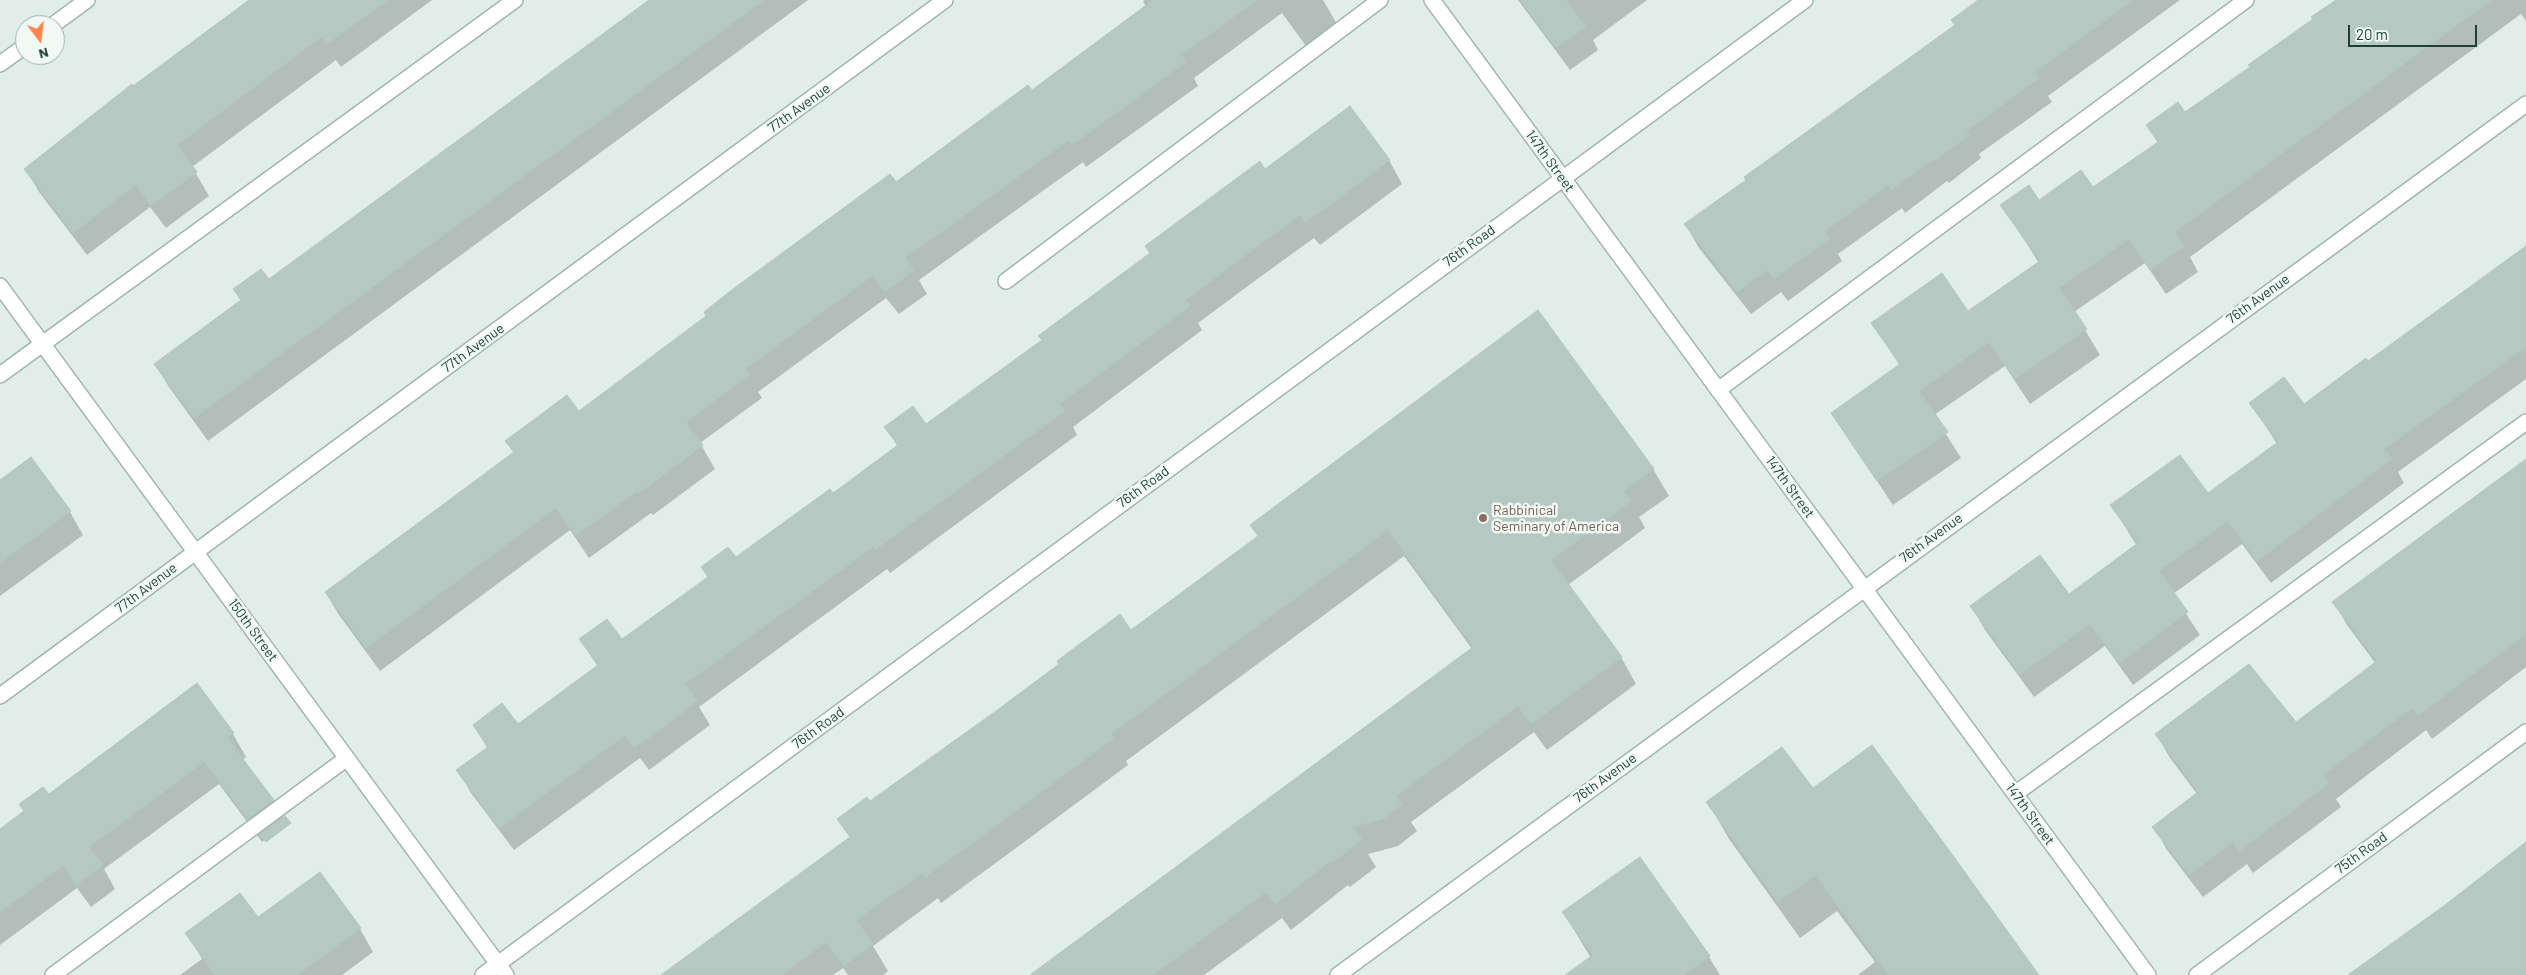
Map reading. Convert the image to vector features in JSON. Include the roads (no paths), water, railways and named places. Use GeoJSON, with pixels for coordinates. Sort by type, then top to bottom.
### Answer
{"type":"FeatureCollection","features":[{"type":"Feature","properties":{"kind":"street"},"geometry":{"type":"LineString","coordinates":[[65,16],[87,0]]}},
{"type":"Feature","properties":{"kind":"street"},"geometry":{"type":"LineString","coordinates":[[0,375],[515,0]]}},
{"type":"Feature","properties":{"kind":"street","name":"77th Avenue"},"geometry":{"type":"LineString","coordinates":[[0,696],[946,0]]}},
{"type":"Feature","properties":{"kind":"street"},"geometry":{"type":"LineString","coordinates":[[1006,281],[1380,0]]}},
{"type":"Feature","properties":{"kind":"street","name":"147th Street"},"geometry":{"type":"LineString","coordinates":[[1432,0],[2148,975]]}},
{"type":"Feature","properties":{"kind":"street","name":"76th Road"},"geometry":{"type":"LineString","coordinates":[[483,975],[502,970],[1562,178],[1805,0]]}},
{"type":"Feature","properties":{"kind":"street"},"geometry":{"type":"LineString","coordinates":[[1718,390],[2246,0]]}},
{"type":"Feature","properties":{"kind":"street"},"geometry":{"type":"LineString","coordinates":[[0,64],[15,53]]}},
{"type":"Feature","properties":{"kind":"street","name":"76th Avenue"},"geometry":{"type":"LineString","coordinates":[[1338,975],[2526,104]]}},
{"type":"Feature","properties":{"kind":"street","name":"150th Street"},"geometry":{"type":"LineString","coordinates":[[0,286],[502,970]]}},
{"type":"Feature","properties":{"kind":"street"},"geometry":{"type":"LineString","coordinates":[[2015,794],[2526,422]]}},
{"type":"Feature","properties":{"kind":"street","name":"75th Road"},"geometry":{"type":"LineString","coordinates":[[2197,975],[2526,732]]}},
{"type":"Feature","properties":{"kind":"street"},"geometry":{"type":"LineString","coordinates":[[53,975],[347,758]]}},
{"type":"Feature","properties":{"kind":"place","name":"Rabbinical Seminary of America"},"geometry":{"type":"Point","coordinates":[1483,518]}}]}
